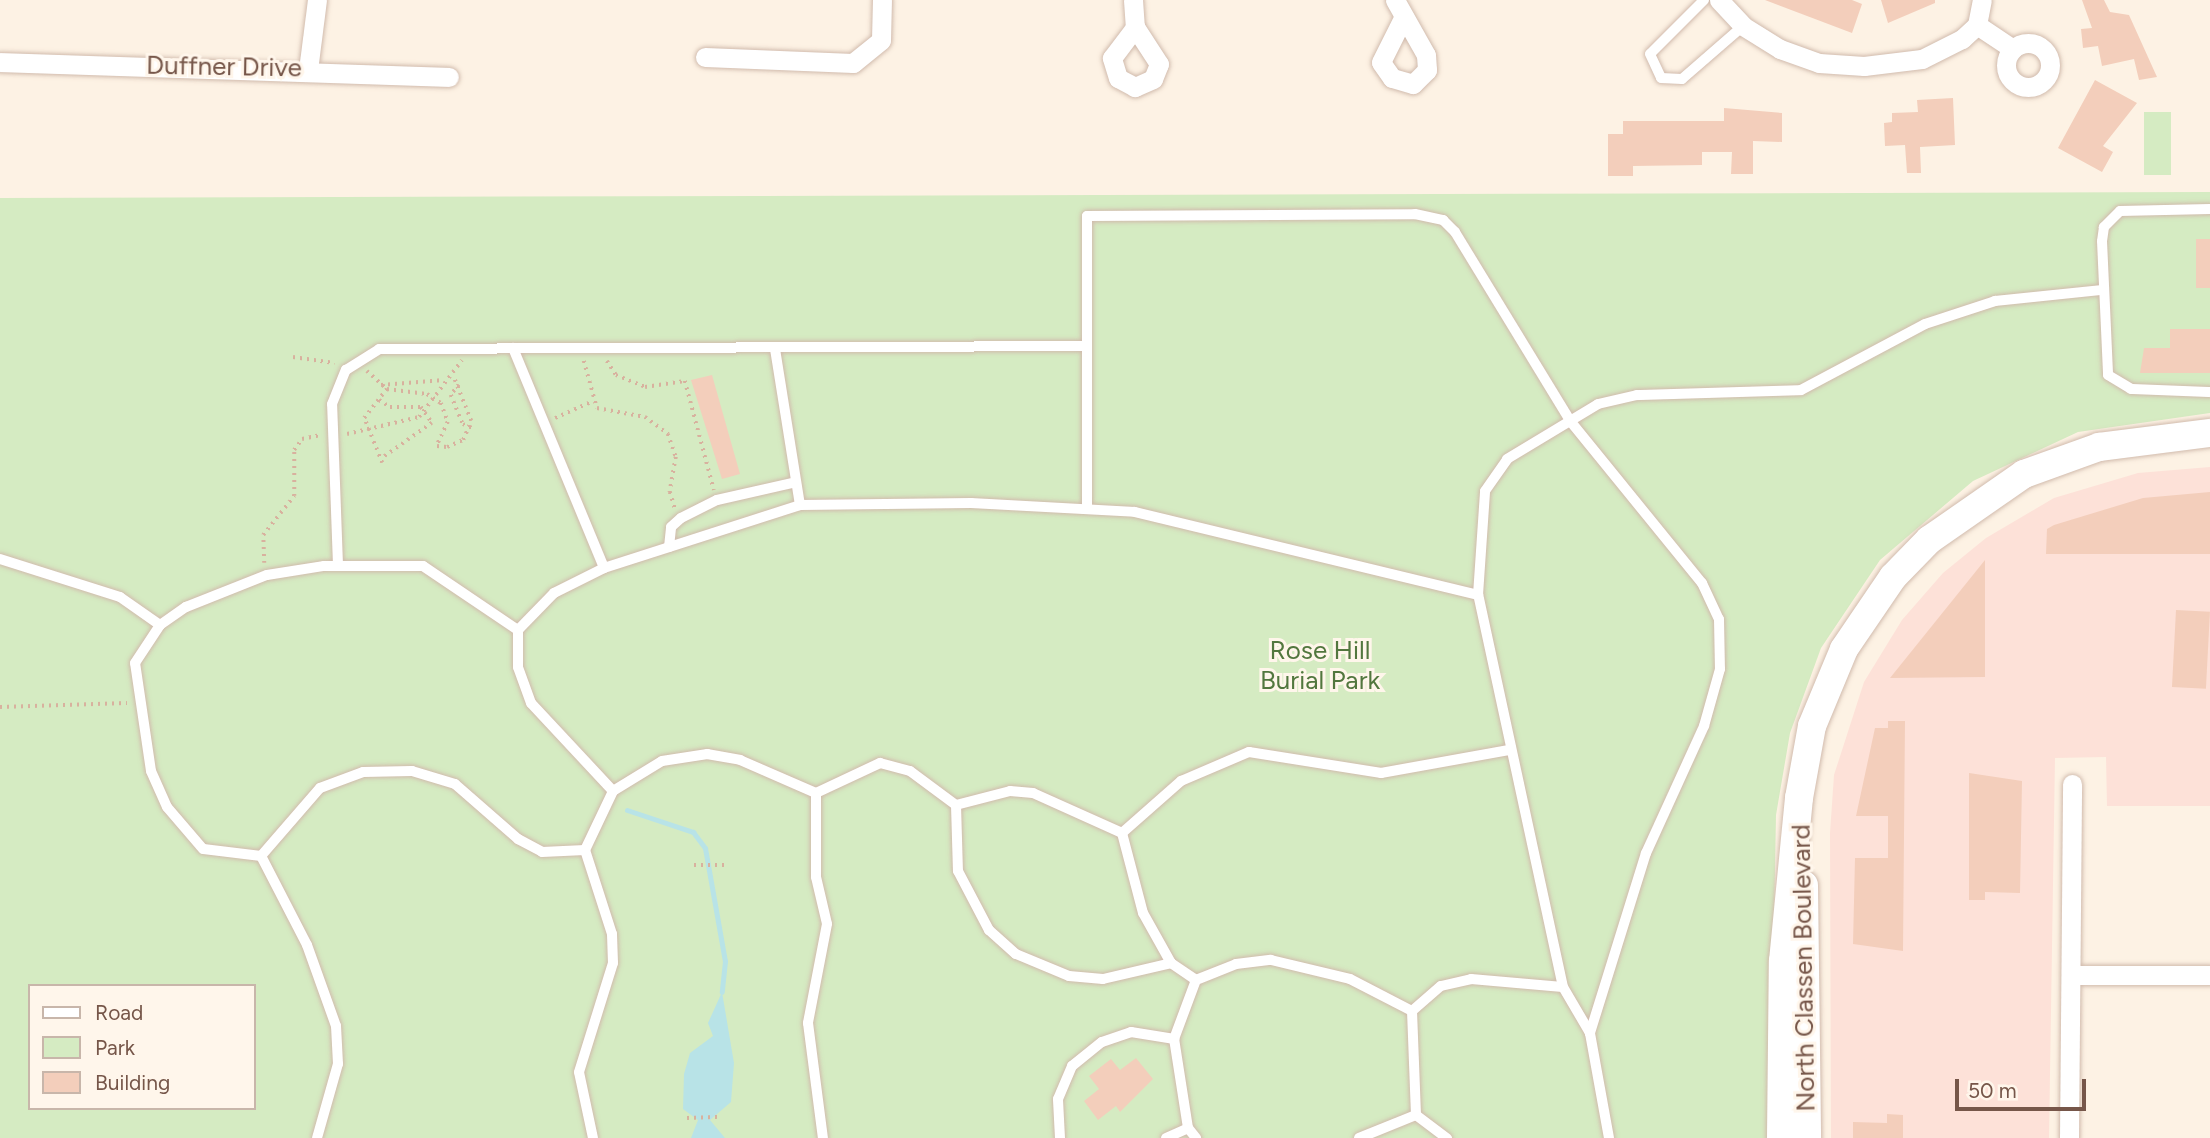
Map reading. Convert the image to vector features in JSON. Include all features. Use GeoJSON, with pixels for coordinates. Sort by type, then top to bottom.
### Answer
{"type":"FeatureCollection","features":[{"type":"Feature","properties":{"kind":"main road","name":"North Classen Boulevard"},"geometry":{"type":"LineString","coordinates":[[1782,1138],[1783,961],[1799,798],[1812,726],[1844,649],[1893,577],[1929,540],[2024,474],[2099,447],[2210,433]]}},
{"type":"Feature","properties":{"kind":"main road","name":"North Classen Boulevard"},"geometry":{"type":"LineString","coordinates":[[1799,798],[1809,961],[1807,1138]]}},
{"type":"Feature","properties":{"kind":"street"},"geometry":{"type":"LineString","coordinates":[[308,69],[317,0]]}},
{"type":"Feature","properties":{"kind":"street"},"geometry":{"type":"LineString","coordinates":[[705,57],[853,63],[881,40],[882,0]]}},
{"type":"Feature","properties":{"kind":"street"},"geometry":{"type":"LineString","coordinates":[[1133,0],[1135,27]]}},
{"type":"Feature","properties":{"kind":"street"},"geometry":{"type":"LineString","coordinates":[[1395,0],[1402,20]]}},
{"type":"Feature","properties":{"kind":"street"},"geometry":{"type":"LineString","coordinates":[[1719,0],[1743,26],[1780,49],[1819,62],[1864,66],[1922,59],[1978,25],[1982,0]]}},
{"type":"Feature","properties":{"kind":"street"},"geometry":{"type":"LineString","coordinates":[[1978,25],[2013,49]]}},
{"type":"Feature","properties":{"kind":"street","name":"Duffner Drive"},"geometry":{"type":"LineString","coordinates":[[0,62],[308,69],[449,77]]}},
{"type":"Feature","properties":{"kind":"street"},"geometry":{"type":"LineString","coordinates":[[2069,1138],[2072,784]]}},
{"type":"Feature","properties":{"kind":"street"},"geometry":{"type":"LineString","coordinates":[[2071,975],[2210,975]]}},
{"type":"Feature","properties":{"kind":"lane"},"geometry":{"type":"LineString","coordinates":[[1704,0],[1650,54],[1661,78],[1682,79],[1743,26]]}},
{"type":"Feature","properties":{"kind":"lane"},"geometry":{"type":"LineString","coordinates":[[2210,209],[2134,210],[2111,218],[2102,241],[2104,364],[2118,385],[2210,392]]}},
{"type":"Feature","properties":{"kind":"lane"},"geometry":{"type":"LineString","coordinates":[[1087,506],[1087,216],[1415,214],[1443,220],[1455,232],[1571,422],[1702,583],[1718,619],[1720,669],[1704,726],[1620,927],[1590,1033]]}},
{"type":"Feature","properties":{"kind":"lane"},"geometry":{"type":"LineString","coordinates":[[1609,1138],[1590,1033],[1563,987],[1509,750],[1478,595],[1485,491],[1507,459],[1598,404],[1637,395],[1801,390],[1925,324],[1995,301],[2102,290]]}},
{"type":"Feature","properties":{"kind":"lane"},"geometry":{"type":"LineString","coordinates":[[338,565],[332,404],[346,370],[357,359],[392,348],[775,349],[1085,346]]}},
{"type":"Feature","properties":{"kind":"lane"},"geometry":{"type":"LineString","coordinates":[[513,348],[604,568]]}},
{"type":"Feature","properties":{"kind":"lane"},"geometry":{"type":"LineString","coordinates":[[775,349],[800,505]]}},
{"type":"Feature","properties":{"kind":"lane"},"geometry":{"type":"LineString","coordinates":[[669,547],[671,527],[681,518],[717,500],[796,482]]}},
{"type":"Feature","properties":{"kind":"lane"},"geometry":{"type":"LineString","coordinates":[[613,791],[531,703],[517,667],[517,630],[554,593],[604,568],[800,505],[1087,506],[1135,512],[1478,595]]}},
{"type":"Feature","properties":{"kind":"lane"},"geometry":{"type":"LineString","coordinates":[[0,559],[120,597],[160,625]]}},
{"type":"Feature","properties":{"kind":"lane"},"geometry":{"type":"LineString","coordinates":[[261,856],[224,856],[181,830],[151,771],[136,703],[135,663],[160,625],[221,590],[267,575],[338,565],[423,566],[517,630]]}},
{"type":"Feature","properties":{"kind":"lane"},"geometry":{"type":"LineString","coordinates":[[1122,833],[1181,781],[1249,752],[1381,774],[1509,750]]}},
{"type":"Feature","properties":{"kind":"lane"},"geometry":{"type":"LineString","coordinates":[[593,1138],[579,1072],[613,963],[612,934],[585,850],[613,791],[662,761],[707,754],[740,760],[816,793],[880,763],[910,771],[956,805]]}},
{"type":"Feature","properties":{"kind":"lane"},"geometry":{"type":"LineString","coordinates":[[261,856],[293,811],[320,788],[363,772],[412,771],[456,784],[517,839],[542,852],[585,850]]}},
{"type":"Feature","properties":{"kind":"lane"},"geometry":{"type":"LineString","coordinates":[[956,805],[1010,791],[1033,793],[1122,833]]}},
{"type":"Feature","properties":{"kind":"lane"},"geometry":{"type":"LineString","coordinates":[[816,793],[816,877],[827,924],[808,1023],[823,1138]]}},
{"type":"Feature","properties":{"kind":"lane"},"geometry":{"type":"LineString","coordinates":[[956,805],[955,848],[966,890],[989,930],[1016,954],[1069,976],[1103,979],[1171,963]]}},
{"type":"Feature","properties":{"kind":"lane"},"geometry":{"type":"LineString","coordinates":[[1122,833],[1143,913],[1171,963],[1196,980]]}},
{"type":"Feature","properties":{"kind":"lane"},"geometry":{"type":"LineString","coordinates":[[261,856],[307,946],[336,1026],[338,1064],[317,1138]]}},
{"type":"Feature","properties":{"kind":"lane"},"geometry":{"type":"LineString","coordinates":[[1196,1138],[1188,1128],[1174,1039],[1196,980],[1236,964],[1271,960],[1350,979],[1412,1011]]}},
{"type":"Feature","properties":{"kind":"lane"},"geometry":{"type":"LineString","coordinates":[[1412,1011],[1441,986],[1471,979],[1563,987]]}},
{"type":"Feature","properties":{"kind":"lane"},"geometry":{"type":"LineString","coordinates":[[1412,1011],[1416,1115]]}},
{"type":"Feature","properties":{"kind":"lane"},"geometry":{"type":"LineString","coordinates":[[1060,1138],[1058,1099],[1072,1066],[1102,1042],[1131,1032],[1174,1039]]}},
{"type":"Feature","properties":{"kind":"lane"},"geometry":{"type":"LineString","coordinates":[[1359,1138],[1416,1115]]}},
{"type":"Feature","properties":{"kind":"lane"},"geometry":{"type":"LineString","coordinates":[[1416,1115],[1447,1138]]}},
{"type":"Feature","properties":{"kind":"lane"},"geometry":{"type":"LineString","coordinates":[[1166,1138],[1188,1128]]}},
{"type":"Feature","properties":{"kind":"path"},"geometry":{"type":"LineString","coordinates":[[382,385],[445,380],[453,376],[463,348]]}},
{"type":"Feature","properties":{"kind":"path"},"geometry":{"type":"LineString","coordinates":[[584,349],[592,402],[612,415],[651,420],[668,434],[676,457],[670,492],[681,518]]}},
{"type":"Feature","properties":{"kind":"path"},"geometry":{"type":"LineString","coordinates":[[606,349],[609,369],[631,383],[656,387],[685,381],[717,500]]}},
{"type":"Feature","properties":{"kind":"path"},"geometry":{"type":"LineString","coordinates":[[293,357],[323,358],[346,370]]}},
{"type":"Feature","properties":{"kind":"path"},"geometry":{"type":"LineString","coordinates":[[357,359],[387,389],[434,397]]}},
{"type":"Feature","properties":{"kind":"path"},"geometry":{"type":"LineString","coordinates":[[434,397],[448,422],[437,446],[454,447],[472,428],[470,406],[453,376]]}},
{"type":"Feature","properties":{"kind":"path"},"geometry":{"type":"LineString","coordinates":[[341,435],[411,422],[425,411],[445,380]]}},
{"type":"Feature","properties":{"kind":"path"},"geometry":{"type":"LineString","coordinates":[[458,385],[451,395],[463,424],[472,428]]}},
{"type":"Feature","properties":{"kind":"path"},"geometry":{"type":"LineString","coordinates":[[387,389],[365,413],[366,429],[382,461],[406,438],[429,430],[425,411]]}},
{"type":"Feature","properties":{"kind":"path"},"geometry":{"type":"LineString","coordinates":[[379,400],[425,411]]}},
{"type":"Feature","properties":{"kind":"path"},"geometry":{"type":"LineString","coordinates":[[544,423],[592,402]]}},
{"type":"Feature","properties":{"kind":"path"},"geometry":{"type":"LineString","coordinates":[[267,575],[261,541],[292,504],[294,450],[302,439],[321,435]]}},
{"type":"Feature","properties":{"kind":"path"},"geometry":{"type":"LineString","coordinates":[[0,707],[136,703]]}},
{"type":"Feature","properties":{"kind":"path"},"geometry":{"type":"LineString","coordinates":[[694,865],[724,865]]}},
{"type":"Feature","properties":{"kind":"path"},"geometry":{"type":"LineString","coordinates":[[687,1118],[722,1117]]}},
{"type":"Feature","properties":{"kind":"shaded area"},"geometry":{"type":"Polygon","coordinates":[[[2210,467],[2210,806],[2107,806],[2106,757],[2055,758],[2049,1138],[1831,1138],[1830,833],[1834,775],[1864,682],[1902,620],[1943,573],[1986,538],[2054,498],[2138,473],[2210,467]]]}},
{"type":"Feature","properties":{"kind":"green space"},"geometry":{"type":"Polygon","coordinates":[[[2144,112],[2171,112],[2171,175],[2144,175],[2144,112]]]}},
{"type":"Feature","properties":{"kind":"green space","name":"Rose Hill Burial Park"},"geometry":{"type":"Polygon","coordinates":[[[2210,192],[2210,413],[2078,432],[1973,481],[1880,560],[1821,648],[1790,733],[1776,815],[1770,1138],[0,1138],[0,198],[2210,192]]]}},
{"type":"Feature","properties":{"kind":"water"},"geometry":{"type":"Polygon","coordinates":[[[722,992],[734,1063],[731,1102],[710,1120],[725,1138],[691,1138],[698,1120],[683,1109],[684,1074],[690,1053],[713,1036],[708,1023],[722,992]]]}},
{"type":"Feature","properties":{"kind":"building"},"geometry":{"type":"Polygon","coordinates":[[[1765,0],[1852,0],[1862,4],[1852,33],[1765,0]]]}},
{"type":"Feature","properties":{"kind":"building"},"geometry":{"type":"Polygon","coordinates":[[[1881,0],[1935,0],[1935,3],[1888,23],[1881,0]]]}},
{"type":"Feature","properties":{"kind":"building"},"geometry":{"type":"Polygon","coordinates":[[[2082,0],[2104,0],[2110,12],[2129,15],[2157,77],[2139,80],[2134,59],[2102,66],[2098,46],[2083,48],[2081,29],[2092,28],[2082,0]]]}},
{"type":"Feature","properties":{"kind":"building"},"geometry":{"type":"Polygon","coordinates":[[[2095,80],[2137,103],[2103,146],[2113,152],[2102,172],[2058,148],[2095,80]]]}},
{"type":"Feature","properties":{"kind":"building"},"geometry":{"type":"Polygon","coordinates":[[[1953,98],[1955,145],[1920,147],[1921,173],[1907,173],[1905,145],[1885,146],[1884,123],[1892,122],[1892,113],[1918,112],[1917,100],[1953,98]]]}},
{"type":"Feature","properties":{"kind":"building"},"geometry":{"type":"Polygon","coordinates":[[[1724,108],[1782,113],[1782,142],[1753,141],[1753,174],[1731,174],[1732,152],[1702,152],[1702,165],[1633,166],[1633,176],[1608,176],[1608,134],[1623,134],[1623,121],[1724,121],[1724,108]]]}},
{"type":"Feature","properties":{"kind":"building"},"geometry":{"type":"Polygon","coordinates":[[[2196,239],[2210,239],[2210,288],[2196,288],[2196,239]]]}},
{"type":"Feature","properties":{"kind":"building"},"geometry":{"type":"Polygon","coordinates":[[[2170,329],[2210,329],[2210,373],[2140,373],[2144,348],[2170,348],[2170,329]]]}},
{"type":"Feature","properties":{"kind":"building"},"geometry":{"type":"Polygon","coordinates":[[[712,375],[740,474],[722,479],[691,380],[712,375]]]}},
{"type":"Feature","properties":{"kind":"building"},"geometry":{"type":"Polygon","coordinates":[[[2210,492],[2210,554],[2046,554],[2047,529],[2054,525],[2143,498],[2210,492]]]}},
{"type":"Feature","properties":{"kind":"building"},"geometry":{"type":"Polygon","coordinates":[[[1985,560],[1985,677],[1890,678],[1985,560]]]}},
{"type":"Feature","properties":{"kind":"building"},"geometry":{"type":"Polygon","coordinates":[[[2176,610],[2210,612],[2206,689],[2172,687],[2176,610]]]}},
{"type":"Feature","properties":{"kind":"building"},"geometry":{"type":"Polygon","coordinates":[[[1888,721],[1905,721],[1903,951],[1853,944],[1855,858],[1888,858],[1888,816],[1856,816],[1875,728],[1888,728],[1888,721]]]}},
{"type":"Feature","properties":{"kind":"building"},"geometry":{"type":"Polygon","coordinates":[[[1969,773],[2022,781],[2020,893],[1985,892],[1985,900],[1969,900],[1969,773]]]}},
{"type":"Feature","properties":{"kind":"building"},"geometry":{"type":"Polygon","coordinates":[[[1136,1058],[1153,1079],[1120,1112],[1116,1106],[1098,1120],[1084,1101],[1099,1089],[1089,1076],[1111,1059],[1120,1070],[1136,1058]]]}},
{"type":"Feature","properties":{"kind":"building"},"geometry":{"type":"Polygon","coordinates":[[[1887,1114],[1903,1115],[1903,1138],[1853,1138],[1853,1122],[1887,1123],[1887,1114]]]}},
{"type":"Feature","properties":{"kind":"waterway"},"geometry":{"type":"LineString","coordinates":[[627,810],[693,832],[705,848],[725,961],[722,992]]}}]}
